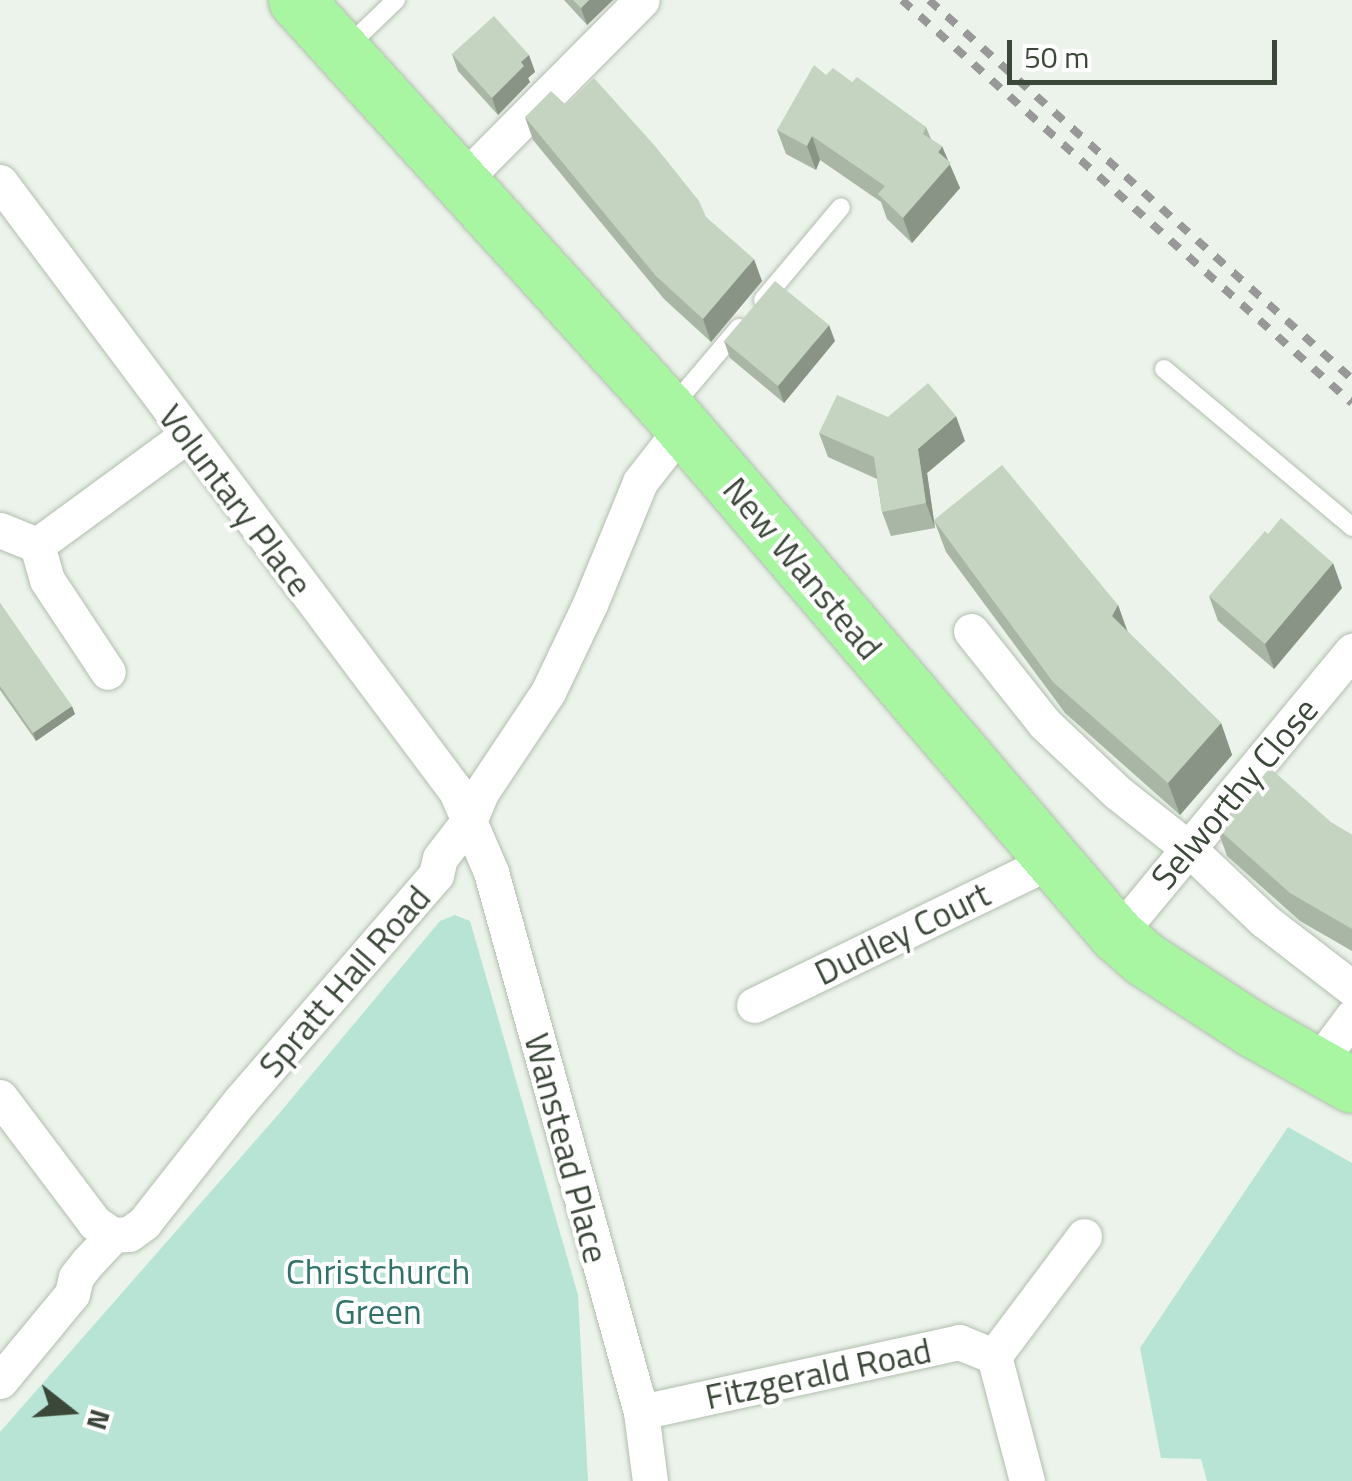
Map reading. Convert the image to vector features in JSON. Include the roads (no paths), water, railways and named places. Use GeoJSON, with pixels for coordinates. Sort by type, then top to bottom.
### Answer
{"type":"FeatureCollection","features":[{"type":"Feature","properties":{"kind":"main road","name":"New Wanstead"},"geometry":{"type":"LineString","coordinates":[[296,0],[675,420],[1117,936],[1254,1030],[1335,1074]]}},
{"type":"Feature","properties":{"kind":"street"},"geometry":{"type":"LineString","coordinates":[[462,180],[642,0]]}},
{"type":"Feature","properties":{"kind":"street","name":"Voluntary Place"},"geometry":{"type":"LineString","coordinates":[[0,182],[186,436],[456,790],[470,819]]}},
{"type":"Feature","properties":{"kind":"street","name":"Spratt Hall Road"},"geometry":{"type":"LineString","coordinates":[[0,1381],[72,1294],[76,1277],[114,1235],[129,1234],[144,1224],[240,1101],[436,875],[440,858],[470,819],[482,791],[548,692],[640,482],[675,420]]}},
{"type":"Feature","properties":{"kind":"street"},"geometry":{"type":"LineString","coordinates":[[38,544],[186,436]]}},
{"type":"Feature","properties":{"kind":"street"},"geometry":{"type":"LineString","coordinates":[[0,530],[38,544]]}},
{"type":"Feature","properties":{"kind":"street"},"geometry":{"type":"LineString","coordinates":[[38,544],[47,580],[108,672]]}},
{"type":"Feature","properties":{"kind":"street"},"geometry":{"type":"LineString","coordinates":[[971,631],[1046,724],[1118,793],[1188,848],[1265,921],[1352,988]]}},
{"type":"Feature","properties":{"kind":"street","name":"Selworthy Close"},"geometry":{"type":"LineString","coordinates":[[1117,936],[1352,651]]}},
{"type":"Feature","properties":{"kind":"street","name":"Wanstead Place"},"geometry":{"type":"LineString","coordinates":[[470,819],[492,872],[641,1412],[650,1481]]}},
{"type":"Feature","properties":{"kind":"street","name":"Dudley Court"},"geometry":{"type":"LineString","coordinates":[[754,1005],[1050,860]]}},
{"type":"Feature","properties":{"kind":"street"},"geometry":{"type":"LineString","coordinates":[[1335,1074],[1352,1017]]}},
{"type":"Feature","properties":{"kind":"street"},"geometry":{"type":"LineString","coordinates":[[0,1097],[95,1223],[114,1235]]}},
{"type":"Feature","properties":{"kind":"street"},"geometry":{"type":"LineString","coordinates":[[1027,1481],[994,1356],[1084,1236]]}},
{"type":"Feature","properties":{"kind":"street","name":"Fitzgerald Road"},"geometry":{"type":"LineString","coordinates":[[641,1412],[959,1342],[994,1356]]}},
{"type":"Feature","properties":{"kind":"lane"},"geometry":{"type":"LineString","coordinates":[[345,50],[396,0]]}},
{"type":"Feature","properties":{"kind":"lane"},"geometry":{"type":"LineString","coordinates":[[675,420],[841,207]]}},
{"type":"Feature","properties":{"kind":"lane"},"geometry":{"type":"LineString","coordinates":[[1164,369],[1352,527]]}},
{"type":"Feature","properties":{"kind":"railway"},"geometry":{"type":"LineString","coordinates":[[902,0],[1352,403]]}},
{"type":"Feature","properties":{"kind":"railway"},"geometry":{"type":"LineString","coordinates":[[929,0],[1352,379]]}},
{"type":"Feature","properties":{"kind":"park label","name":"Christchurch Green"},"geometry":{"type":"Point","coordinates":[378,1291]}}]}
